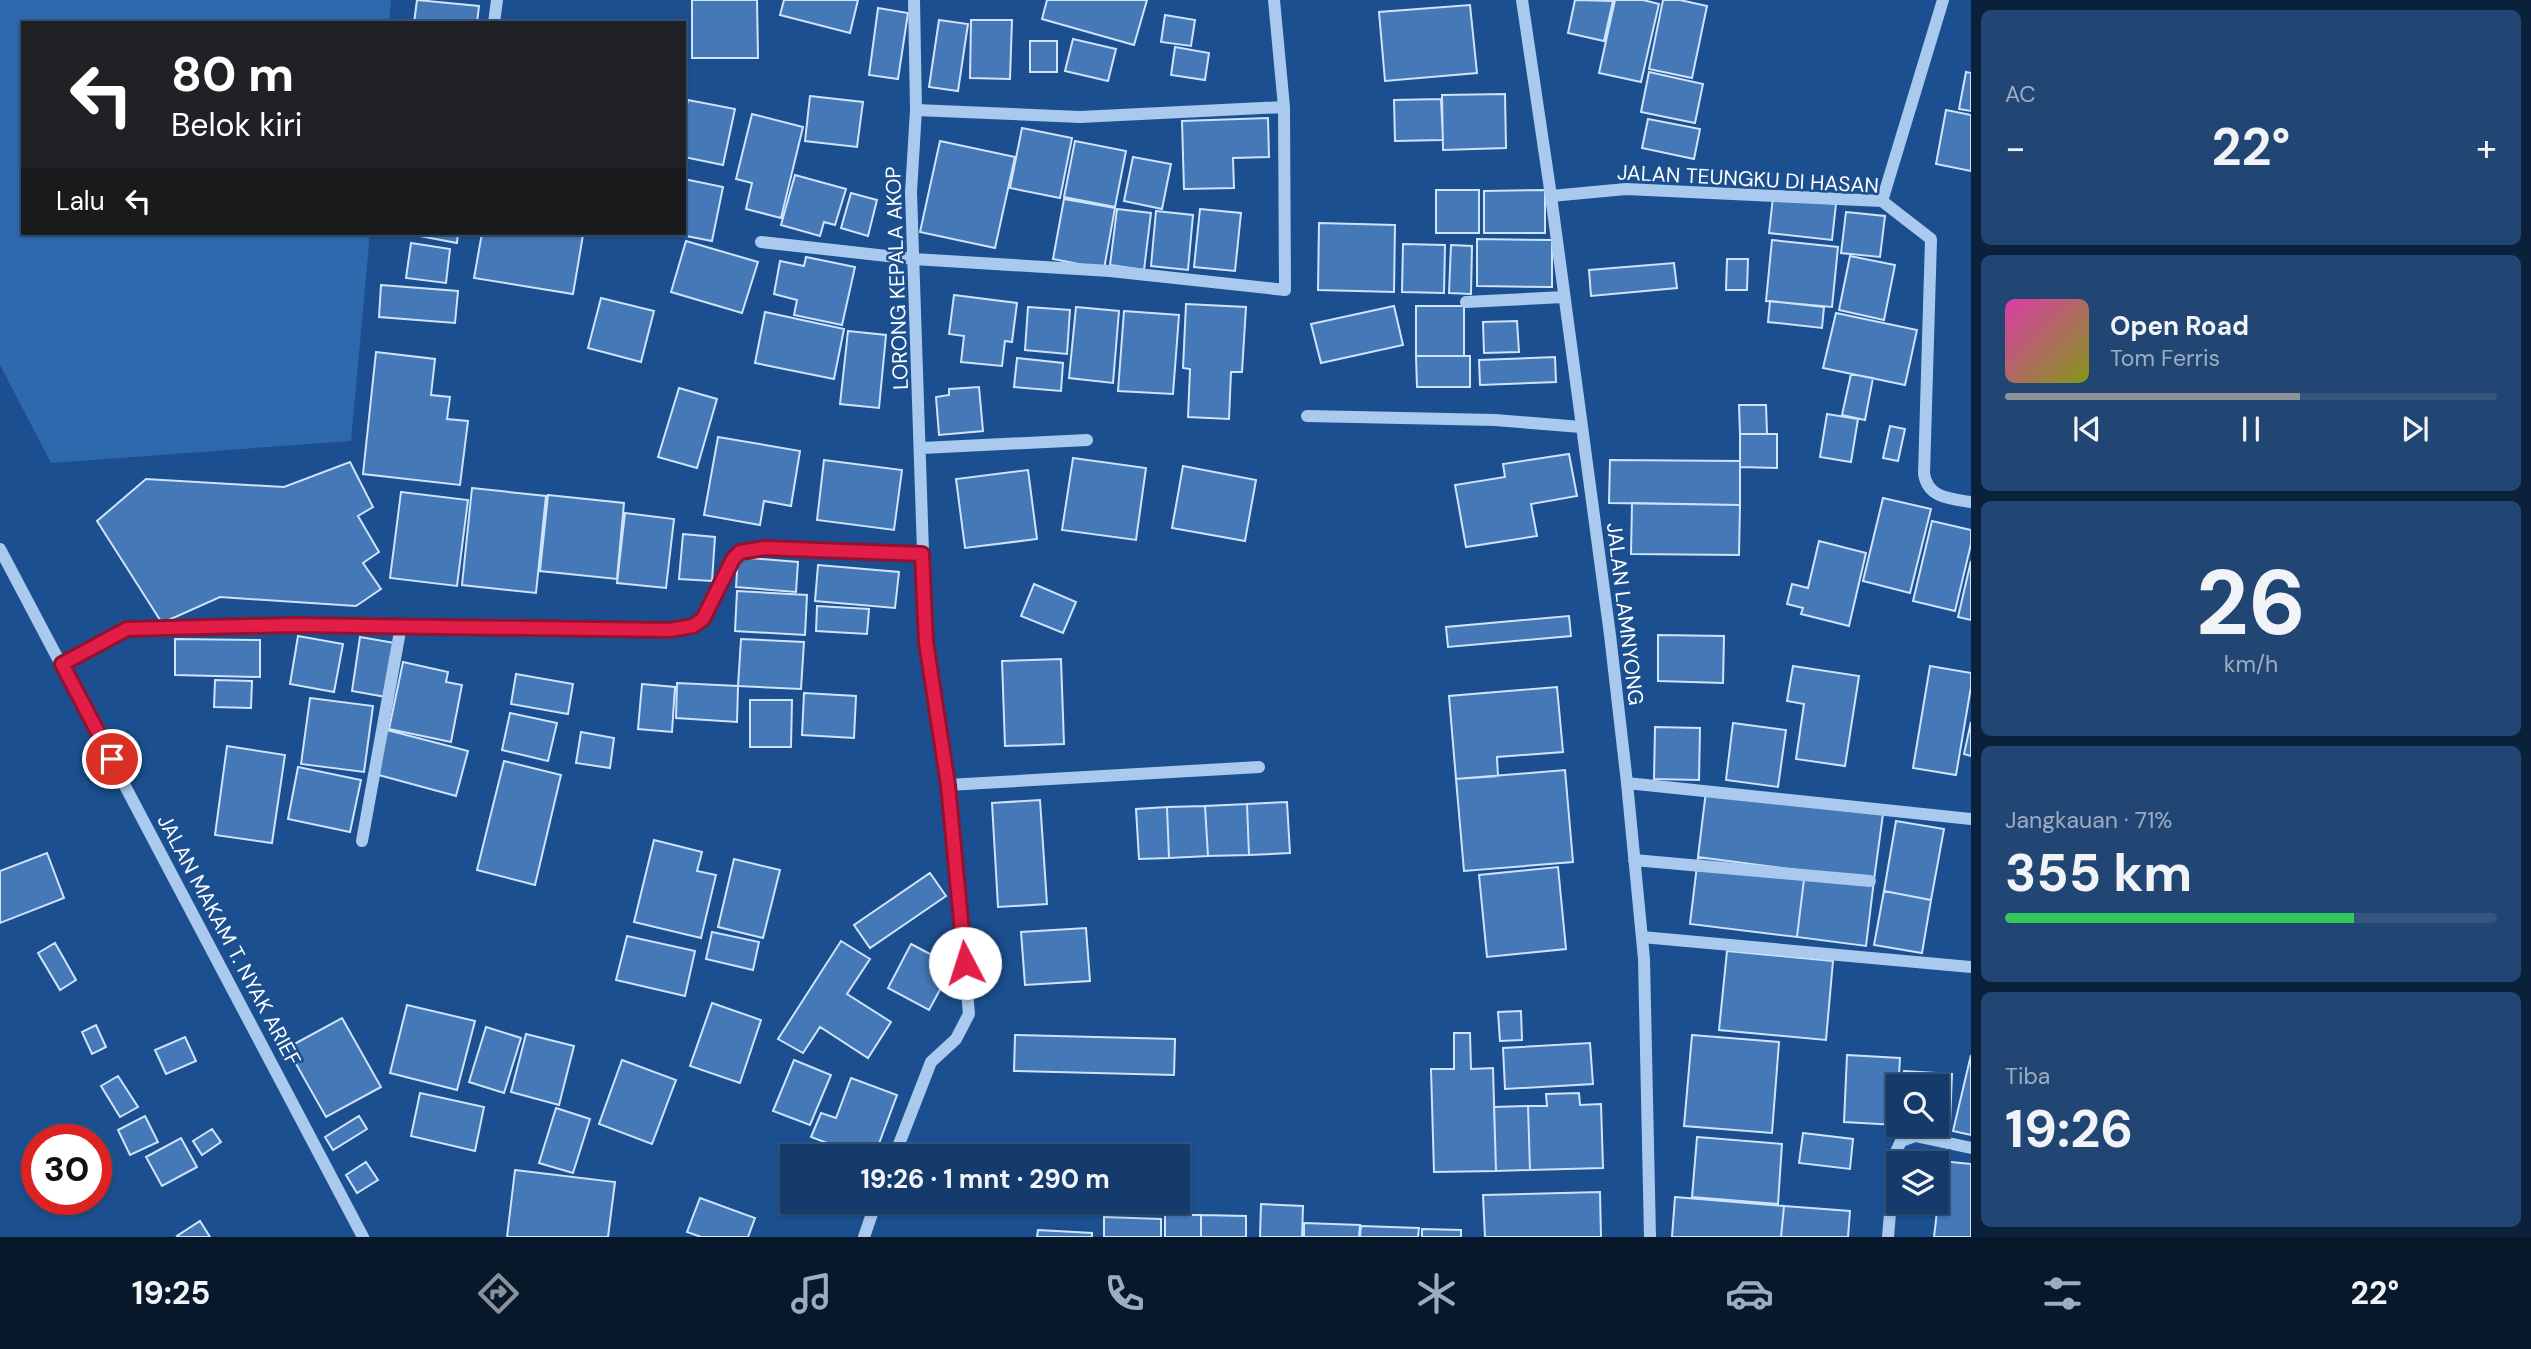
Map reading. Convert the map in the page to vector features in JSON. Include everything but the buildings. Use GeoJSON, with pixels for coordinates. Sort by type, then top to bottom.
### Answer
{"type":"FeatureCollection","features":[{"type":"Feature","properties":{"kind":"street"},"geometry":{"type":"LineString","coordinates":[[494,21],[496,0]]}},
{"type":"Feature","properties":{"kind":"street","name":"LORONG KEPALA AKOP"},"geometry":{"type":"LineString","coordinates":[[899,1144],[932,1062],[956,1039],[969,1014],[948,785],[926,642],[922,554],[922,448],[911,192],[916,110],[914,0]]}},
{"type":"Feature","properties":{"kind":"street"},"geometry":{"type":"LineString","coordinates":[[761,242],[914,259],[1110,271],[1285,290],[1284,107],[1274,0]]}},
{"type":"Feature","properties":{"kind":"street","name":"JALAN LAMNYONG"},"geometry":{"type":"LineString","coordinates":[[1522,0],[1610,635],[1627,783],[1642,937],[1650,1237]]}},
{"type":"Feature","properties":{"kind":"street"},"geometry":{"type":"LineString","coordinates":[[1882,201],[1942,0]]}},
{"type":"Feature","properties":{"kind":"street"},"geometry":{"type":"LineString","coordinates":[[916,110],[1080,117],[1284,107]]}},
{"type":"Feature","properties":{"kind":"street","name":"JALAN TEUNGKU DI HASAN"},"geometry":{"type":"LineString","coordinates":[[1551,196],[1626,189],[1882,201],[1931,239],[1924,474],[1926,485],[1932,492],[1971,502]]}},
{"type":"Feature","properties":{"kind":"street"},"geometry":{"type":"LineString","coordinates":[[1466,302],[1564,297]]}},
{"type":"Feature","properties":{"kind":"street"},"geometry":{"type":"LineString","coordinates":[[1307,416],[1495,420],[1581,426]]}},
{"type":"Feature","properties":{"kind":"street"},"geometry":{"type":"LineString","coordinates":[[922,448],[1087,440]]}},
{"type":"Feature","properties":{"kind":"street"},"geometry":{"type":"LineString","coordinates":[[62,664],[127,629],[292,625],[670,630],[693,626],[703,619],[733,559],[740,552],[765,548],[922,554]]}},
{"type":"Feature","properties":{"kind":"street","name":"JALAN MAKAM T. NYAK ARIEF"},"geometry":{"type":"LineString","coordinates":[[0,549],[363,1237]]}},
{"type":"Feature","properties":{"kind":"street"},"geometry":{"type":"LineString","coordinates":[[362,841],[401,626]]}},
{"type":"Feature","properties":{"kind":"street"},"geometry":{"type":"LineString","coordinates":[[948,785],[1259,767]]}},
{"type":"Feature","properties":{"kind":"street"},"geometry":{"type":"LineString","coordinates":[[1627,783],[1971,819]]}},
{"type":"Feature","properties":{"kind":"street"},"geometry":{"type":"LineString","coordinates":[[1634,860],[1870,881]]}},
{"type":"Feature","properties":{"kind":"street"},"geometry":{"type":"LineString","coordinates":[[1642,937],[1971,967]]}},
{"type":"Feature","properties":{"kind":"street"},"geometry":{"type":"LineString","coordinates":[[1888,1237],[1895,1154],[1901,1141],[1915,1136],[1971,1147]]}},
{"type":"Feature","properties":{"kind":"street"},"geometry":{"type":"LineString","coordinates":[[864,1237],[872,1214]]}},
{"type":"Feature","properties":{"kind":"shaded area"},"geometry":{"type":"Polygon","coordinates":[[[0,0],[391,0],[389,21],[21,21],[21,235],[370,235],[351,441],[51,463],[0,365],[0,0]]]}},
{"type":"Feature","properties":{"kind":"route"},"geometry":{"type":"LineString","coordinates":[[112,759],[62,664],[127,629],[292,625],[670,630],[693,626],[703,619],[733,559],[740,552],[765,548],[922,554],[926,642],[948,785],[965,963]]}}]}
